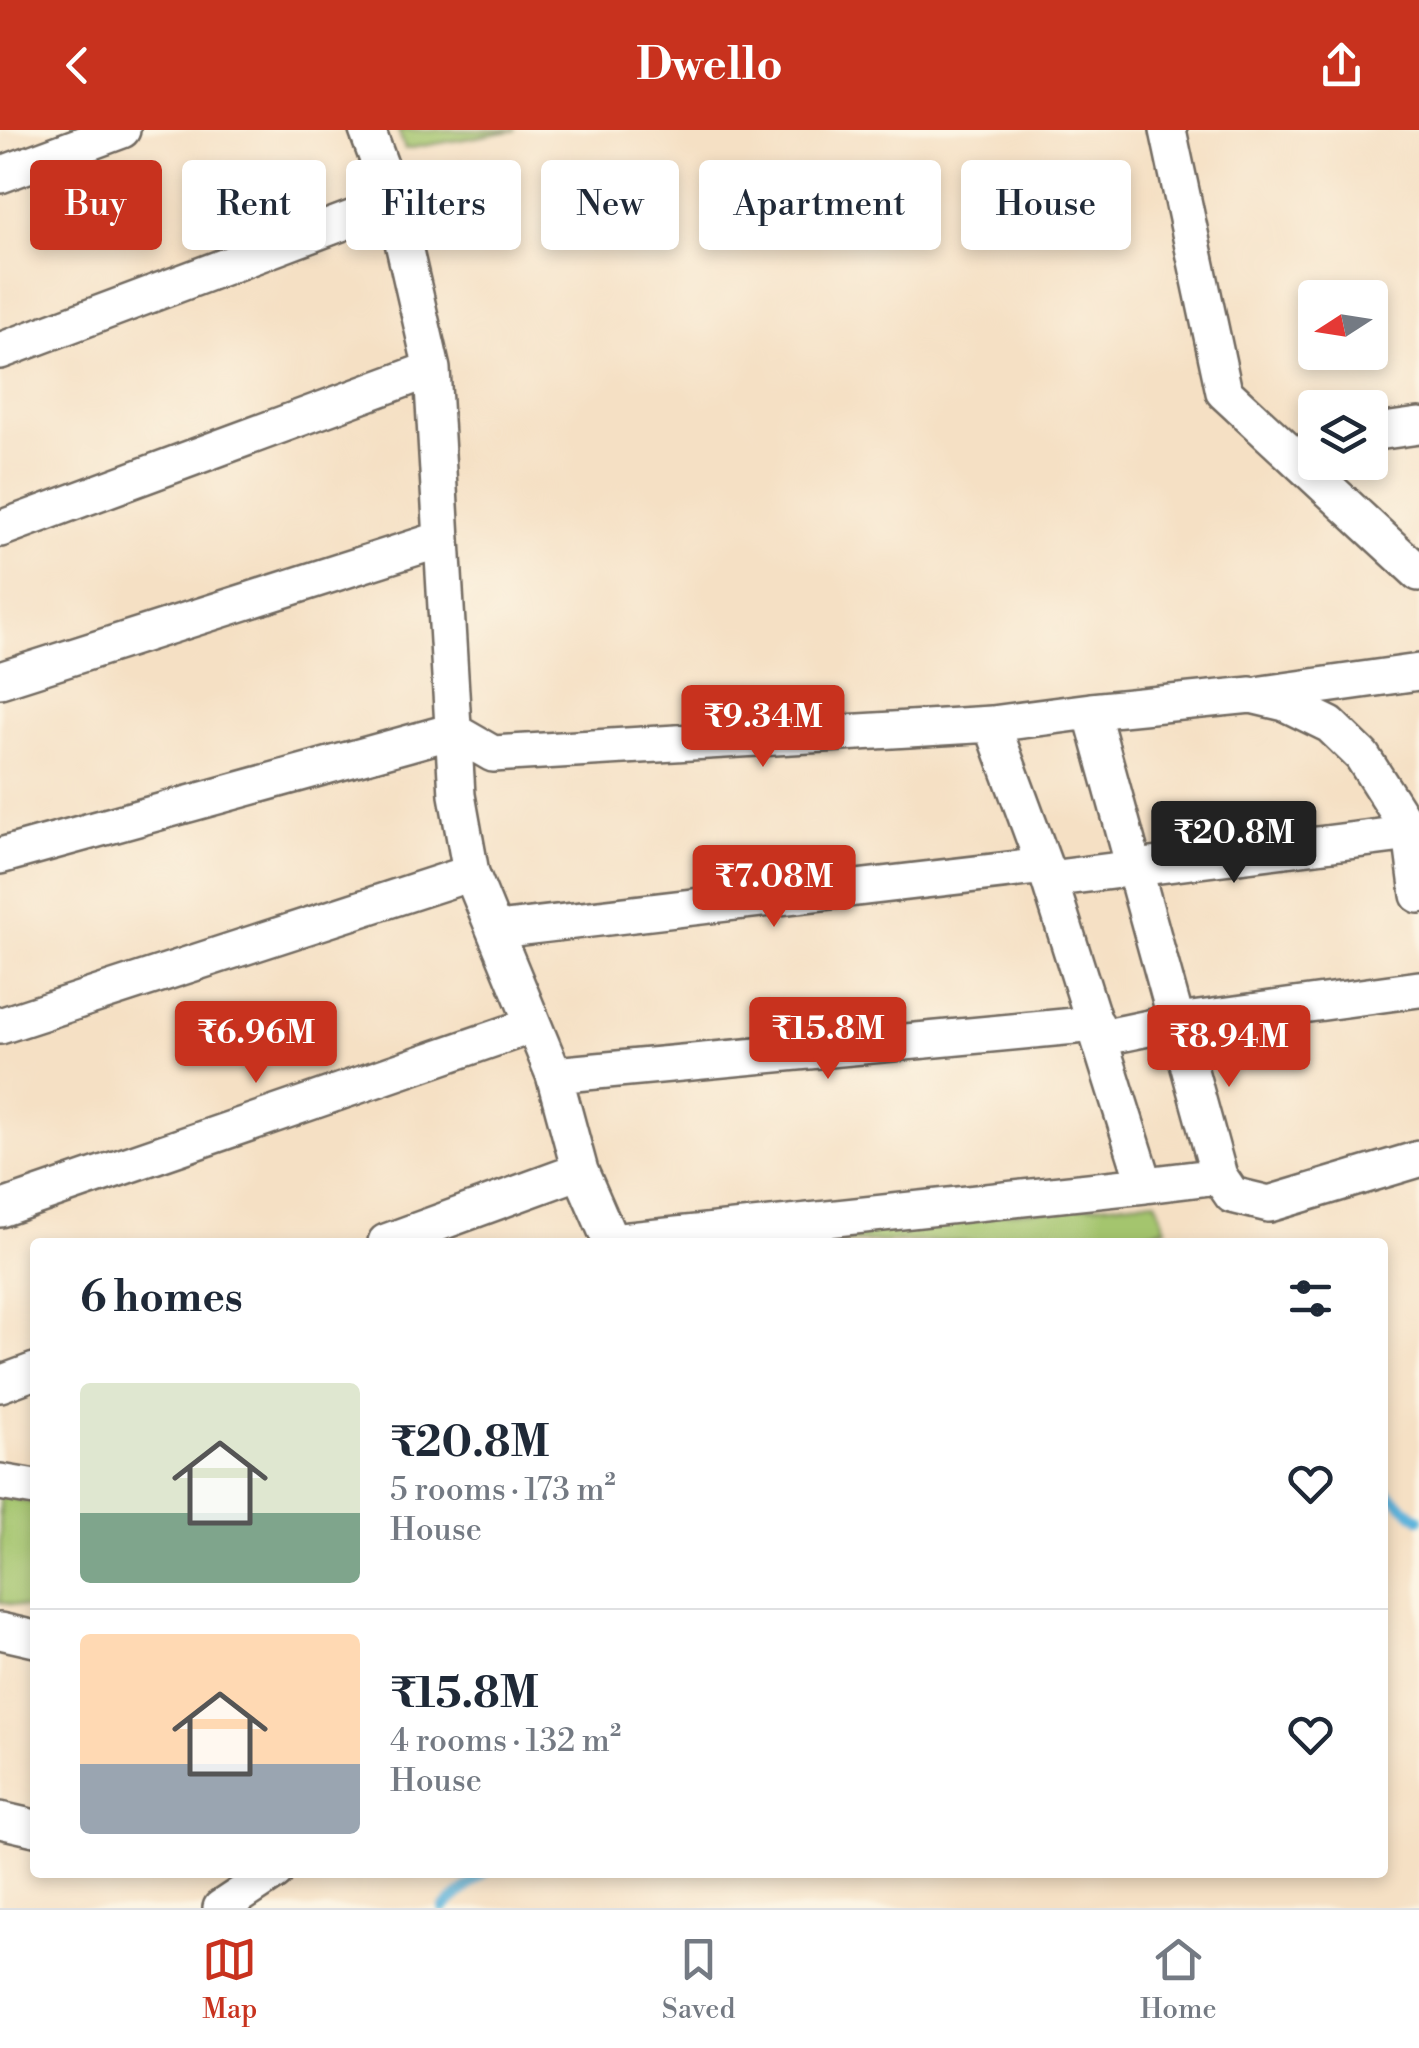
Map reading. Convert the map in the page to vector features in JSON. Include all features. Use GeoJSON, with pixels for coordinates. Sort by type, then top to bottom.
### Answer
{"type":"FeatureCollection","features":[{"type":"Feature","properties":{"kind":"street"},"geometry":{"type":"LineString","coordinates":[[0,175],[122,130]]}},
{"type":"Feature","properties":{"kind":"street"},"geometry":{"type":"LineString","coordinates":[[367,130],[378,160]]}},
{"type":"Feature","properties":{"kind":"street"},"geometry":{"type":"LineString","coordinates":[[1168,130],[1224,392],[1298,443]]}},
{"type":"Feature","properties":{"kind":"street"},"geometry":{"type":"LineString","coordinates":[[0,351],[346,220]]}},
{"type":"Feature","properties":{"kind":"street"},"geometry":{"type":"LineString","coordinates":[[405,250],[432,369],[439,540],[457,795],[471,873],[554,1075],[580,1171],[609,1238]]}},
{"type":"Feature","properties":{"kind":"street"},"geometry":{"type":"LineString","coordinates":[[0,530],[432,369]]}},
{"type":"Feature","properties":{"kind":"street"},"geometry":{"type":"LineString","coordinates":[[1388,430],[1419,426]]}},
{"type":"Feature","properties":{"kind":"street"},"geometry":{"type":"LineString","coordinates":[[1333,480],[1419,572]]}},
{"type":"Feature","properties":{"kind":"street"},"geometry":{"type":"LineString","coordinates":[[0,680],[439,540]]}},
{"type":"Feature","properties":{"kind":"street"},"geometry":{"type":"LineString","coordinates":[[0,856],[454,731],[493,754],[992,724],[1419,672]]}},
{"type":"Feature","properties":{"kind":"street"},"geometry":{"type":"LineString","coordinates":[[1251,695],[1284,703],[1330,726],[1362,756],[1411,832],[1419,895]]}},
{"type":"Feature","properties":{"kind":"street"},"geometry":{"type":"LineString","coordinates":[[1091,711],[1220,1176],[1232,1195],[1269,1204],[1419,1160]]}},
{"type":"Feature","properties":{"kind":"street"},"geometry":{"type":"LineString","coordinates":[[992,724],[1046,873],[1145,1185]]}},
{"type":"Feature","properties":{"kind":"street"},"geometry":{"type":"LineString","coordinates":[[497,930],[1134,865],[1411,832]]}},
{"type":"Feature","properties":{"kind":"street"},"geometry":{"type":"LineString","coordinates":[[0,1026],[471,873]]}},
{"type":"Feature","properties":{"kind":"street"},"geometry":{"type":"LineString","coordinates":[[554,1075],[1098,1031],[1419,989]]}},
{"type":"Feature","properties":{"kind":"street"},"geometry":{"type":"LineString","coordinates":[[0,1210],[533,1025]]}},
{"type":"Feature","properties":{"kind":"street"},"geometry":{"type":"LineString","coordinates":[[397,1238],[580,1171]]}},
{"type":"Feature","properties":{"kind":"street"},"geometry":{"type":"LineString","coordinates":[[648,1238],[1220,1176]]}},
{"type":"Feature","properties":{"kind":"street"},"geometry":{"type":"LineString","coordinates":[[0,1384],[30,1373]]}},
{"type":"Feature","properties":{"kind":"street"},"geometry":{"type":"LineString","coordinates":[[0,1482],[30,1487]]}},
{"type":"Feature","properties":{"kind":"street"},"geometry":{"type":"LineString","coordinates":[[0,1631],[30,1638]]}},
{"type":"Feature","properties":{"kind":"street"},"geometry":{"type":"LineString","coordinates":[[0,1820],[30,1827]]}},
{"type":"Feature","properties":{"kind":"street"},"geometry":{"type":"LineString","coordinates":[[220,1908],[267,1878]]}},
{"type":"Feature","properties":{"kind":"green space"},"geometry":{"type":"Polygon","coordinates":[[[398,130],[516,130],[405,149],[398,130]]]}},
{"type":"Feature","properties":{"kind":"green space"},"geometry":{"type":"Polygon","coordinates":[[[1156,1200],[1166,1228],[1125,1238],[716,1238],[1156,1200]]]}},
{"type":"Feature","properties":{"kind":"green space"},"geometry":{"type":"Polygon","coordinates":[[[0,1495],[30,1502],[30,1609],[0,1602],[0,1495]]]}},
{"type":"Feature","properties":{"kind":"waterway"},"geometry":{"type":"LineString","coordinates":[[1388,1493],[1419,1519]]}},
{"type":"Feature","properties":{"kind":"waterway"},"geometry":{"type":"LineString","coordinates":[[443,1908],[478,1878]]}}]}
